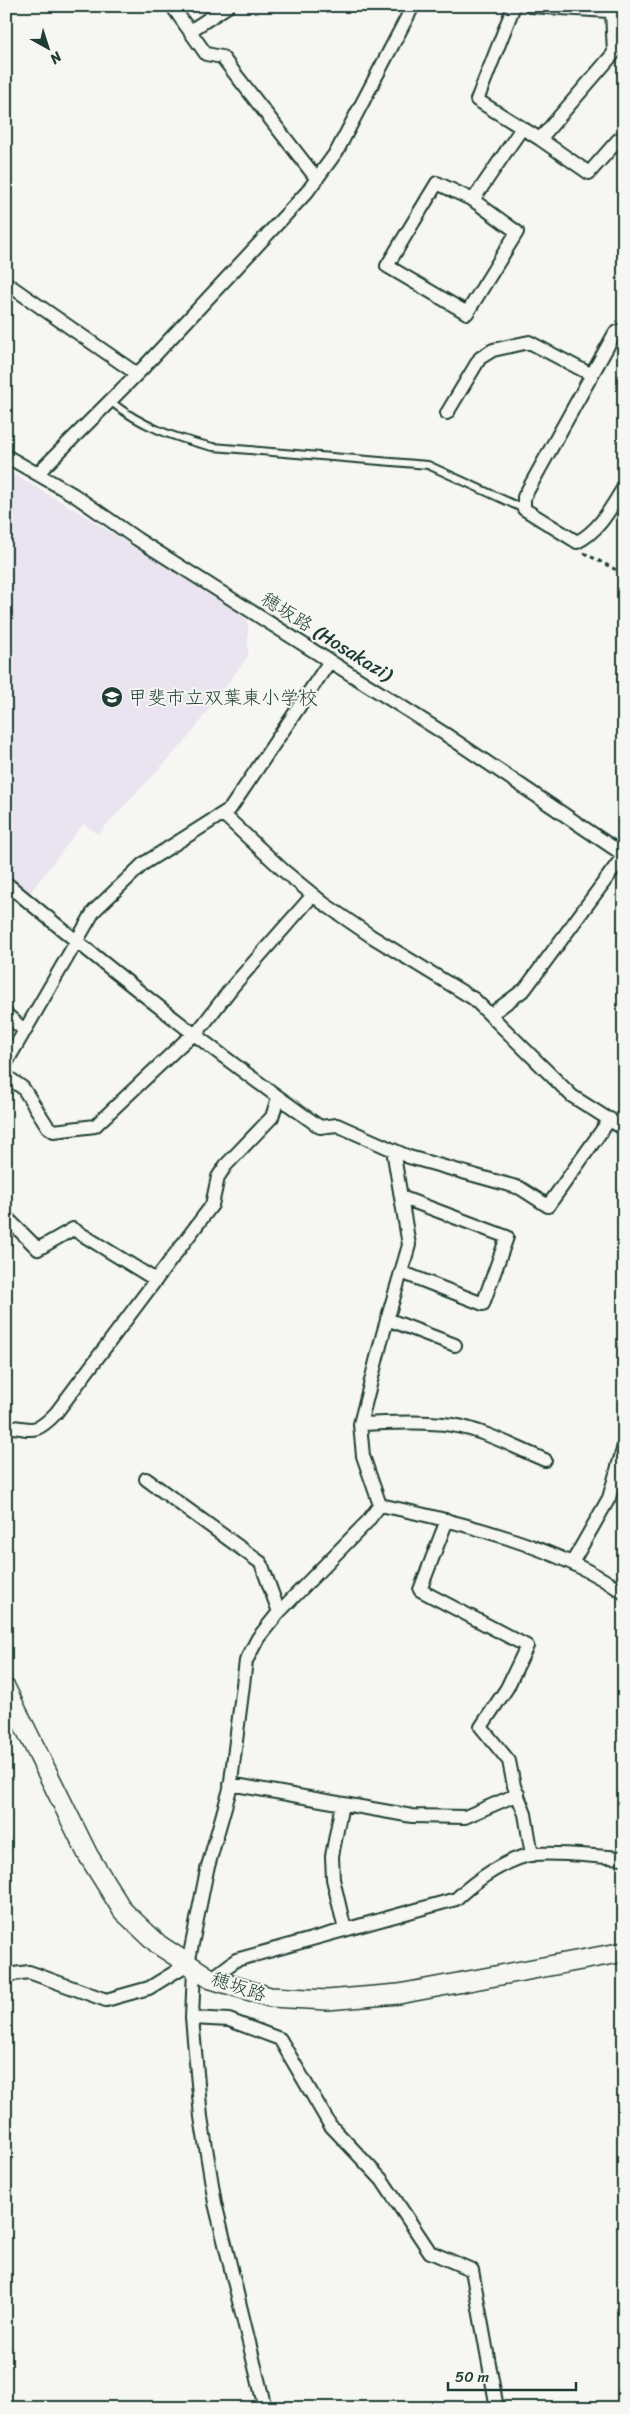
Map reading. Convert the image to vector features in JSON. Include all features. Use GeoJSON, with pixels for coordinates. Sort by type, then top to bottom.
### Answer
{"type":"FeatureCollection","features":[{"type":"Feature","properties":{"kind":"main road","name":"穂坂路"},"geometry":{"type":"LineString","coordinates":[[6,1689],[88,1855],[123,1911],[159,1945],[211,1979],[270,1997],[327,2000],[399,1994],[624,1952]]}},
{"type":"Feature","properties":{"kind":"street"},"geometry":{"type":"LineString","coordinates":[[172,6],[206,54],[222,57],[317,179]]}},
{"type":"Feature","properties":{"kind":"street"},"geometry":{"type":"LineString","coordinates":[[190,31],[228,6]]}},
{"type":"Feature","properties":{"kind":"street"},"geometry":{"type":"LineString","coordinates":[[37,474],[230,277],[317,179],[337,151],[413,6]]}},
{"type":"Feature","properties":{"kind":"street"},"geometry":{"type":"LineString","coordinates":[[514,6],[477,100],[589,172],[618,140],[624,148]]}},
{"type":"Feature","properties":{"kind":"street"},"geometry":{"type":"LineString","coordinates":[[530,6],[618,12],[614,53],[540,139]]}},
{"type":"Feature","properties":{"kind":"street"},"geometry":{"type":"LineString","coordinates":[[473,200],[522,128]]}},
{"type":"Feature","properties":{"kind":"street"},"geometry":{"type":"LineString","coordinates":[[437,183],[473,200],[517,232],[467,313],[387,266],[437,183]]}},
{"type":"Feature","properties":{"kind":"street"},"geometry":{"type":"LineString","coordinates":[[6,283],[137,374]]}},
{"type":"Feature","properties":{"kind":"street"},"geometry":{"type":"LineString","coordinates":[[624,329],[615,333],[524,497],[524,510],[577,542],[590,535],[599,527],[624,487]]}},
{"type":"Feature","properties":{"kind":"street"},"geometry":{"type":"LineString","coordinates":[[447,413],[480,358],[493,350],[529,342],[592,374]]}},
{"type":"Feature","properties":{"kind":"street","name":"穂坂路 (Hosakazi)"},"geometry":{"type":"LineString","coordinates":[[6,456],[445,734],[624,855]]}},
{"type":"Feature","properties":{"kind":"street"},"geometry":{"type":"LineString","coordinates":[[6,1063],[94,910],[143,864],[230,809],[330,661]]}},
{"type":"Feature","properties":{"kind":"street"},"geometry":{"type":"LineString","coordinates":[[6,883],[75,941],[278,1098],[320,1127],[338,1125],[409,1157],[520,1188],[548,1206],[619,1122],[572,1096],[474,999],[451,983],[371,936],[313,895],[284,871],[223,814]]}},
{"type":"Feature","properties":{"kind":"street"},"geometry":{"type":"LineString","coordinates":[[490,1015],[525,989],[624,855]]}},
{"type":"Feature","properties":{"kind":"street"},"geometry":{"type":"LineString","coordinates":[[6,1076],[23,1088],[48,1127],[54,1132],[95,1126],[185,1041],[196,1034],[233,986],[313,895]]}},
{"type":"Feature","properties":{"kind":"street"},"geometry":{"type":"LineString","coordinates":[[6,1014],[25,1030]]}},
{"type":"Feature","properties":{"kind":"street"},"geometry":{"type":"LineString","coordinates":[[6,1426],[27,1430],[43,1426],[62,1405],[212,1205],[218,1177],[226,1165],[272,1117],[278,1098]]}},
{"type":"Feature","properties":{"kind":"street"},"geometry":{"type":"LineString","coordinates":[[380,1504],[363,1456],[360,1424],[387,1318],[409,1245],[393,1150]]}},
{"type":"Feature","properties":{"kind":"street"},"geometry":{"type":"LineString","coordinates":[[401,1197],[507,1237],[483,1304],[401,1272]]}},
{"type":"Feature","properties":{"kind":"street"},"geometry":{"type":"LineString","coordinates":[[6,1217],[38,1250],[73,1229],[156,1280]]}},
{"type":"Feature","properties":{"kind":"street"},"geometry":{"type":"LineString","coordinates":[[387,1318],[455,1345]]}},
{"type":"Feature","properties":{"kind":"street"},"geometry":{"type":"LineString","coordinates":[[360,1424],[414,1422],[454,1425],[493,1438],[545,1460]]}},
{"type":"Feature","properties":{"kind":"street"},"geometry":{"type":"LineString","coordinates":[[572,1563],[609,1498],[624,1446]]}},
{"type":"Feature","properties":{"kind":"street"},"geometry":{"type":"LineString","coordinates":[[146,1479],[261,1563],[279,1612]]}},
{"type":"Feature","properties":{"kind":"street"},"geometry":{"type":"LineString","coordinates":[[380,1504],[447,1520],[572,1563],[604,1579],[624,1593]]}},
{"type":"Feature","properties":{"kind":"street"},"geometry":{"type":"LineString","coordinates":[[265,2408],[215,2202],[200,2117],[192,2018],[191,1966],[207,1870],[230,1784],[246,1661],[258,1638],[279,1612],[367,1522],[380,1504]]}},
{"type":"Feature","properties":{"kind":"street"},"geometry":{"type":"LineString","coordinates":[[447,1520],[420,1590],[527,1646],[507,1688],[481,1727],[509,1761],[525,1814],[532,1855]]}},
{"type":"Feature","properties":{"kind":"street"},"geometry":{"type":"LineString","coordinates":[[230,1784],[412,1816],[466,1817],[518,1794]]}},
{"type":"Feature","properties":{"kind":"street"},"geometry":{"type":"LineString","coordinates":[[342,1804],[332,1856],[333,1879],[345,1930]]}},
{"type":"Feature","properties":{"kind":"street"},"geometry":{"type":"LineString","coordinates":[[211,1979],[236,1960],[456,1899],[477,1879],[499,1867],[532,1855],[624,1858]]}},
{"type":"Feature","properties":{"kind":"street"},"geometry":{"type":"LineString","coordinates":[[6,1975],[29,1972],[106,2000],[149,1988],[191,1966]]}},
{"type":"Feature","properties":{"kind":"street"},"geometry":{"type":"LineString","coordinates":[[192,2018],[229,2020],[280,2039],[330,2125],[382,2180],[430,2252],[472,2270],[497,2408]]}},
{"type":"Feature","properties":{"kind":"lane"},"geometry":{"type":"LineString","coordinates":[[110,401],[130,417],[158,431],[183,440],[213,446],[428,465],[524,510]]}},
{"type":"Feature","properties":{"kind":"path"},"geometry":{"type":"LineString","coordinates":[[577,542],[584,553],[624,574]]}},
{"type":"Feature","properties":{"kind":"shaded area","name":"甲斐市立双葉東小学校"},"geometry":{"type":"Polygon","coordinates":[[[6,470],[75,510],[244,616],[248,625],[248,656],[188,738],[98,834],[83,824],[29,894],[6,875],[6,470]]]}},
{"type":"Feature","properties":{"kind":"place","name":"甲斐市立双葉東小学校"},"geometry":{"type":"Point","coordinates":[112,697]}}]}
